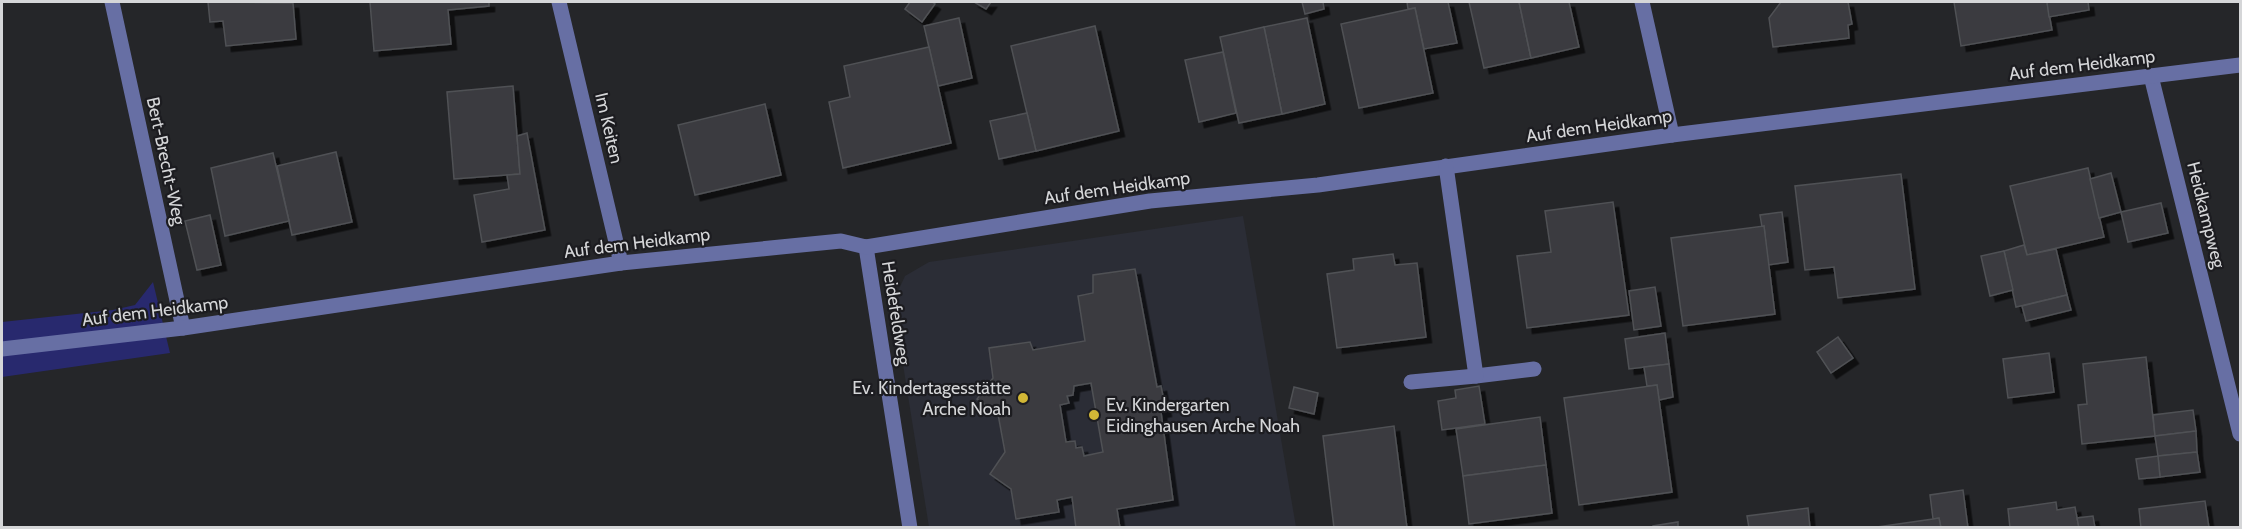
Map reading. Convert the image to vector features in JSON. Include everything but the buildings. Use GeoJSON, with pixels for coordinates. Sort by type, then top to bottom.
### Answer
{"type":"FeatureCollection","features":[{"type":"Feature","properties":{"kind":"street","name":"Bert-Brecht-Weg"},"geometry":{"type":"LineString","coordinates":[[112,2],[183,328]]}},
{"type":"Feature","properties":{"kind":"street","name":"Im Keiten"},"geometry":{"type":"LineString","coordinates":[[559,2],[621,263]]}},
{"type":"Feature","properties":{"kind":"street"},"geometry":{"type":"LineString","coordinates":[[1642,2],[1672,135]]}},
{"type":"Feature","properties":{"kind":"street","name":"Auf dem Heidkamp"},"geometry":{"type":"LineString","coordinates":[[2,349],[183,328],[621,263],[841,242],[866,247],[1150,201],[1318,185],[1672,135],[2241,65]]}},
{"type":"Feature","properties":{"kind":"street","name":"Heidkampweg"},"geometry":{"type":"LineString","coordinates":[[2151,76],[2241,434]]}},
{"type":"Feature","properties":{"kind":"street"},"geometry":{"type":"LineString","coordinates":[[1446,166],[1476,376]]}},
{"type":"Feature","properties":{"kind":"street","name":"Heidefeldweg"},"geometry":{"type":"LineString","coordinates":[[866,247],[910,528]]}},
{"type":"Feature","properties":{"kind":"street"},"geometry":{"type":"LineString","coordinates":[[1411,382],[1534,369]]}},
{"type":"Feature","properties":{"kind":"shaded area","name":"Ev. Kindergarten Eidinghausen Arche Noah"},"geometry":{"type":"Polygon","coordinates":[[[1243,216],[1296,527],[929,527],[893,302],[905,276],[929,262],[1243,216]]]}},
{"type":"Feature","properties":{"kind":"shaded area"},"geometry":{"type":"Polygon","coordinates":[[[153,282],[170,353],[2,377],[2,322],[113,310],[135,305],[153,282]]]}},
{"type":"Feature","properties":{"kind":"place","name":"Ev. Kindertagesstätte Arche Noah"},"geometry":{"type":"Point","coordinates":[1023,398]}},
{"type":"Feature","properties":{"kind":"place","name":"Ev. Kindergarten Eidinghausen Arche Noah"},"geometry":{"type":"Point","coordinates":[1094,415]}}]}
